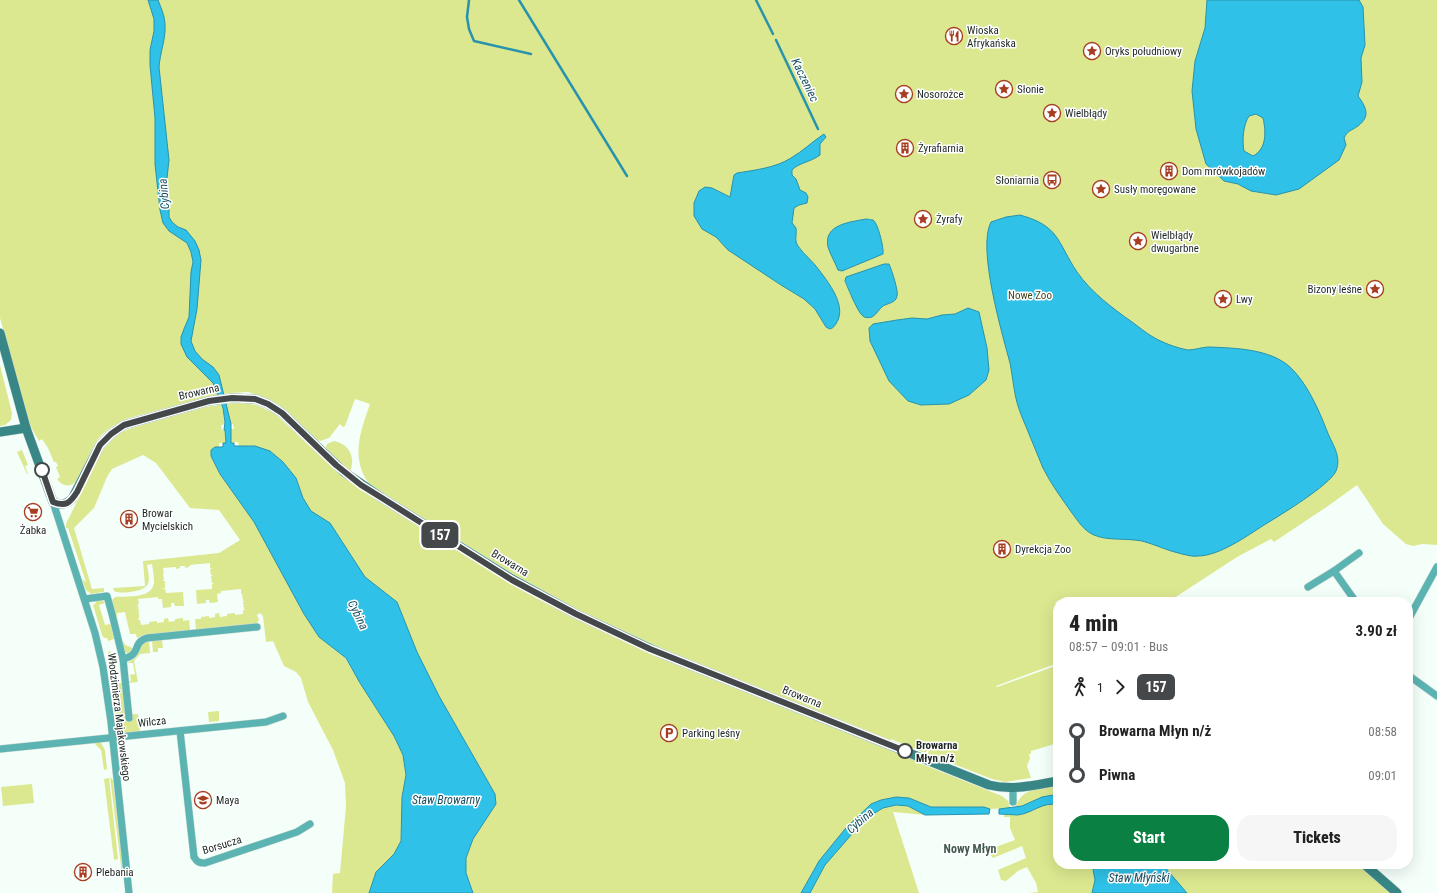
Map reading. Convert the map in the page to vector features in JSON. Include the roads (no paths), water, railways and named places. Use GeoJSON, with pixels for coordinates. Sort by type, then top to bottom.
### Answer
{"type":"FeatureCollection","features":[{"type":"Feature","properties":{"kind":"street"},"geometry":{"type":"LineString","coordinates":[[0,333],[26,428],[53,502]]}},
{"type":"Feature","properties":{"kind":"street","name":"Browarna"},"geometry":{"type":"LineString","coordinates":[[53,502],[66,504],[72,499],[100,445],[111,434],[124,425],[209,401],[232,398],[255,399],[268,404],[282,413],[336,465],[361,485],[512,580],[576,614],[660,653],[989,785],[1013,788],[1053,782]]}},
{"type":"Feature","properties":{"kind":"street"},"geometry":{"type":"LineString","coordinates":[[0,432],[26,428]]}},
{"type":"Feature","properties":{"kind":"street","name":"Włodzimierza Majakowskiego"},"geometry":{"type":"LineString","coordinates":[[53,502],[84,599],[103,667],[129,893]]}},
{"type":"Feature","properties":{"kind":"street"},"geometry":{"type":"LineString","coordinates":[[1308,587],[1359,553]]}},
{"type":"Feature","properties":{"kind":"street"},"geometry":{"type":"LineString","coordinates":[[1413,611],[1437,567]]}},
{"type":"Feature","properties":{"kind":"street"},"geometry":{"type":"LineString","coordinates":[[1334,571],[1352,597]]}},
{"type":"Feature","properties":{"kind":"street"},"geometry":{"type":"LineString","coordinates":[[84,599],[107,596],[123,658],[129,718]]}},
{"type":"Feature","properties":{"kind":"street"},"geometry":{"type":"LineString","coordinates":[[123,658],[131,657],[136,652],[137,645],[142,640],[147,638],[257,627]]}},
{"type":"Feature","properties":{"kind":"street"},"geometry":{"type":"LineString","coordinates":[[1413,679],[1437,696]]}},
{"type":"Feature","properties":{"kind":"street","name":"Wilcza"},"geometry":{"type":"LineString","coordinates":[[0,749],[266,722],[283,716]]}},
{"type":"Feature","properties":{"kind":"street","name":"Borsucza"},"geometry":{"type":"LineString","coordinates":[[180,731],[194,857],[196,861],[205,863],[297,832],[310,824]]}},
{"type":"Feature","properties":{"kind":"street"},"geometry":{"type":"LineString","coordinates":[[1013,788],[1013,802]]}},
{"type":"Feature","properties":{"kind":"street"},"geometry":{"type":"LineString","coordinates":[[1372,869],[1397,893]]}},
{"type":"Feature","properties":{"kind":"water","name":"Staw Browarny"},"geometry":{"type":"Polygon","coordinates":[[[148,0],[158,0],[165,22],[165,35],[159,67],[169,160],[167,178],[169,217],[178,227],[186,230],[195,241],[201,260],[197,309],[191,341],[195,351],[202,359],[213,367],[219,375],[231,424],[231,443],[234,443],[234,446],[255,446],[270,451],[283,462],[296,478],[303,498],[311,511],[330,523],[365,577],[397,602],[417,652],[439,696],[495,794],[496,804],[473,839],[466,858],[466,873],[473,893],[369,893],[376,872],[394,854],[401,841],[402,797],[406,775],[403,755],[394,736],[346,658],[319,637],[304,614],[254,522],[220,474],[211,456],[211,450],[215,447],[223,447],[223,443],[226,443],[224,430],[225,422],[223,408],[213,383],[187,357],[181,344],[181,337],[189,317],[191,272],[193,262],[187,243],[169,231],[163,223],[160,210],[155,164],[155,118],[150,65],[150,50],[154,31],[154,19],[148,0]]]}},
{"type":"Feature","properties":{"kind":"water"},"geometry":{"type":"Polygon","coordinates":[[[1207,0],[1359,0],[1363,7],[1365,45],[1361,58],[1362,82],[1358,96],[1365,108],[1366,115],[1365,119],[1358,126],[1345,135],[1344,138],[1346,145],[1339,160],[1299,189],[1276,195],[1251,191],[1238,184],[1224,181],[1206,164],[1196,129],[1192,91],[1195,61],[1205,28],[1207,0]],[[1256,114],[1249,116],[1245,124],[1243,138],[1244,151],[1253,156],[1258,153],[1263,144],[1265,128],[1263,118],[1256,114]]]}},
{"type":"Feature","properties":{"kind":"water"},"geometry":{"type":"Polygon","coordinates":[[[824,134],[826,137],[820,144],[820,155],[792,170],[792,175],[796,179],[800,190],[806,193],[808,197],[807,203],[794,208],[792,223],[796,228],[796,240],[798,246],[823,275],[838,301],[840,314],[834,327],[830,329],[826,327],[815,309],[804,299],[728,250],[716,237],[702,229],[694,216],[694,203],[699,191],[705,187],[712,188],[730,197],[734,175],[737,173],[758,170],[785,161],[824,134]]]}},
{"type":"Feature","properties":{"kind":"water"},"geometry":{"type":"Polygon","coordinates":[[[1020,215],[1043,224],[1050,230],[1056,236],[1077,272],[1095,293],[1153,337],[1170,345],[1188,350],[1209,347],[1241,349],[1263,353],[1273,356],[1290,367],[1302,381],[1312,397],[1336,450],[1338,466],[1332,477],[1315,492],[1241,540],[1215,553],[1206,555],[1188,555],[1142,541],[1099,537],[1087,531],[1072,513],[1046,474],[1021,416],[1017,404],[1010,363],[992,291],[987,251],[987,234],[991,222],[1006,217],[1020,215]]]}},
{"type":"Feature","properties":{"kind":"water"},"geometry":{"type":"Polygon","coordinates":[[[866,219],[873,220],[879,230],[883,254],[842,271],[838,270],[828,247],[830,233],[834,229],[846,223],[866,219]]]}},
{"type":"Feature","properties":{"kind":"water"},"geometry":{"type":"Polygon","coordinates":[[[884,264],[889,264],[897,290],[896,298],[883,306],[875,315],[868,318],[861,314],[858,310],[845,281],[846,277],[884,264]]]}},
{"type":"Feature","properties":{"kind":"water"},"geometry":{"type":"Polygon","coordinates":[[[968,308],[979,312],[987,348],[989,370],[986,380],[969,395],[949,404],[921,405],[908,401],[889,381],[870,341],[869,328],[873,324],[897,320],[912,318],[927,319],[942,315],[955,314],[968,308]]]}},
{"type":"Feature","properties":{"kind":"water"},"geometry":{"type":"Polygon","coordinates":[[[1053,795],[1053,804],[1018,815],[999,814],[999,809],[1022,806],[1042,797],[1053,795]]]}},
{"type":"Feature","properties":{"kind":"water","name":"Cybina"},"geometry":{"type":"Polygon","coordinates":[[[896,797],[909,798],[931,807],[984,807],[990,809],[989,814],[925,815],[908,806],[896,805],[883,808],[873,814],[852,834],[825,865],[810,893],[801,893],[819,861],[845,829],[871,804],[896,797]]]}},
{"type":"Feature","properties":{"kind":"water","name":"Staw Młyński"},"geometry":{"type":"Polygon","coordinates":[[[1093,869],[1166,869],[1187,893],[1092,893],[1095,880],[1093,869]]]}},
{"type":"Feature","properties":{"kind":"waterway"},"geometry":{"type":"LineString","coordinates":[[469,0],[467,17],[469,29],[474,41],[531,54]]}},
{"type":"Feature","properties":{"kind":"waterway"},"geometry":{"type":"LineString","coordinates":[[519,0],[627,176]]}},
{"type":"Feature","properties":{"kind":"waterway","name":"Kaczeniec"},"geometry":{"type":"LineString","coordinates":[[756,0],[773,34]]}},
{"type":"Feature","properties":{"kind":"waterway","name":"Kaczeniec"},"geometry":{"type":"LineString","coordinates":[[776,40],[818,129]]}},
{"type":"Feature","properties":{"kind":"place","name":"Wioska Afrykańska"},"geometry":{"type":"Point","coordinates":[954,36]}},
{"type":"Feature","properties":{"kind":"place","name":"Oryks południowy"},"geometry":{"type":"Point","coordinates":[1092,51]}},
{"type":"Feature","properties":{"kind":"place","name":"Słonie"},"geometry":{"type":"Point","coordinates":[1004,89]}},
{"type":"Feature","properties":{"kind":"place","name":"Nosorożce"},"geometry":{"type":"Point","coordinates":[904,94]}},
{"type":"Feature","properties":{"kind":"place","name":"Wielbłądy"},"geometry":{"type":"Point","coordinates":[1052,113]}},
{"type":"Feature","properties":{"kind":"place","name":"Żyrafiarnia"},"geometry":{"type":"Point","coordinates":[905,148]}},
{"type":"Feature","properties":{"kind":"place","name":"Dom mrówkojadów"},"geometry":{"type":"Point","coordinates":[1169,171]}},
{"type":"Feature","properties":{"kind":"place","name":"Słoniarnia"},"geometry":{"type":"Point","coordinates":[1052,180]}},
{"type":"Feature","properties":{"kind":"place","name":"Susły moręgowane"},"geometry":{"type":"Point","coordinates":[1101,189]}},
{"type":"Feature","properties":{"kind":"place","name":"Żyrafy"},"geometry":{"type":"Point","coordinates":[923,219]}},
{"type":"Feature","properties":{"kind":"place","name":"Wielbłądy dwugarbne"},"geometry":{"type":"Point","coordinates":[1138,241]}},
{"type":"Feature","properties":{"kind":"place","name":"Bizony leśne"},"geometry":{"type":"Point","coordinates":[1375,289]}},
{"type":"Feature","properties":{"kind":"place","name":"Lwy"},"geometry":{"type":"Point","coordinates":[1223,299]}},
{"type":"Feature","properties":{"kind":"place","name":"Żabka"},"geometry":{"type":"Point","coordinates":[33,512]}},
{"type":"Feature","properties":{"kind":"place","name":"Browar Mycielskich"},"geometry":{"type":"Point","coordinates":[129,519]}},
{"type":"Feature","properties":{"kind":"place","name":"Dyrekcja Zoo"},"geometry":{"type":"Point","coordinates":[1002,549]}},
{"type":"Feature","properties":{"kind":"place","name":"Parking leśny"},"geometry":{"type":"Point","coordinates":[669,733]}},
{"type":"Feature","properties":{"kind":"place","name":"Browarna Młyn n/ż"},"geometry":{"type":"Point","coordinates":[905,751]}},
{"type":"Feature","properties":{"kind":"place","name":"Maya"},"geometry":{"type":"Point","coordinates":[203,800]}},
{"type":"Feature","properties":{"kind":"place","name":"Plebania"},"geometry":{"type":"Point","coordinates":[83,872]}},
{"type":"Feature","properties":{"kind":"district","name":"Nowy Młyn"},"geometry":{"type":"Point","coordinates":[970,849]}},
{"type":"Feature","properties":{"kind":"park label","name":"Nowe Zoo"},"geometry":{"type":"Point","coordinates":[1030,295]}}]}
